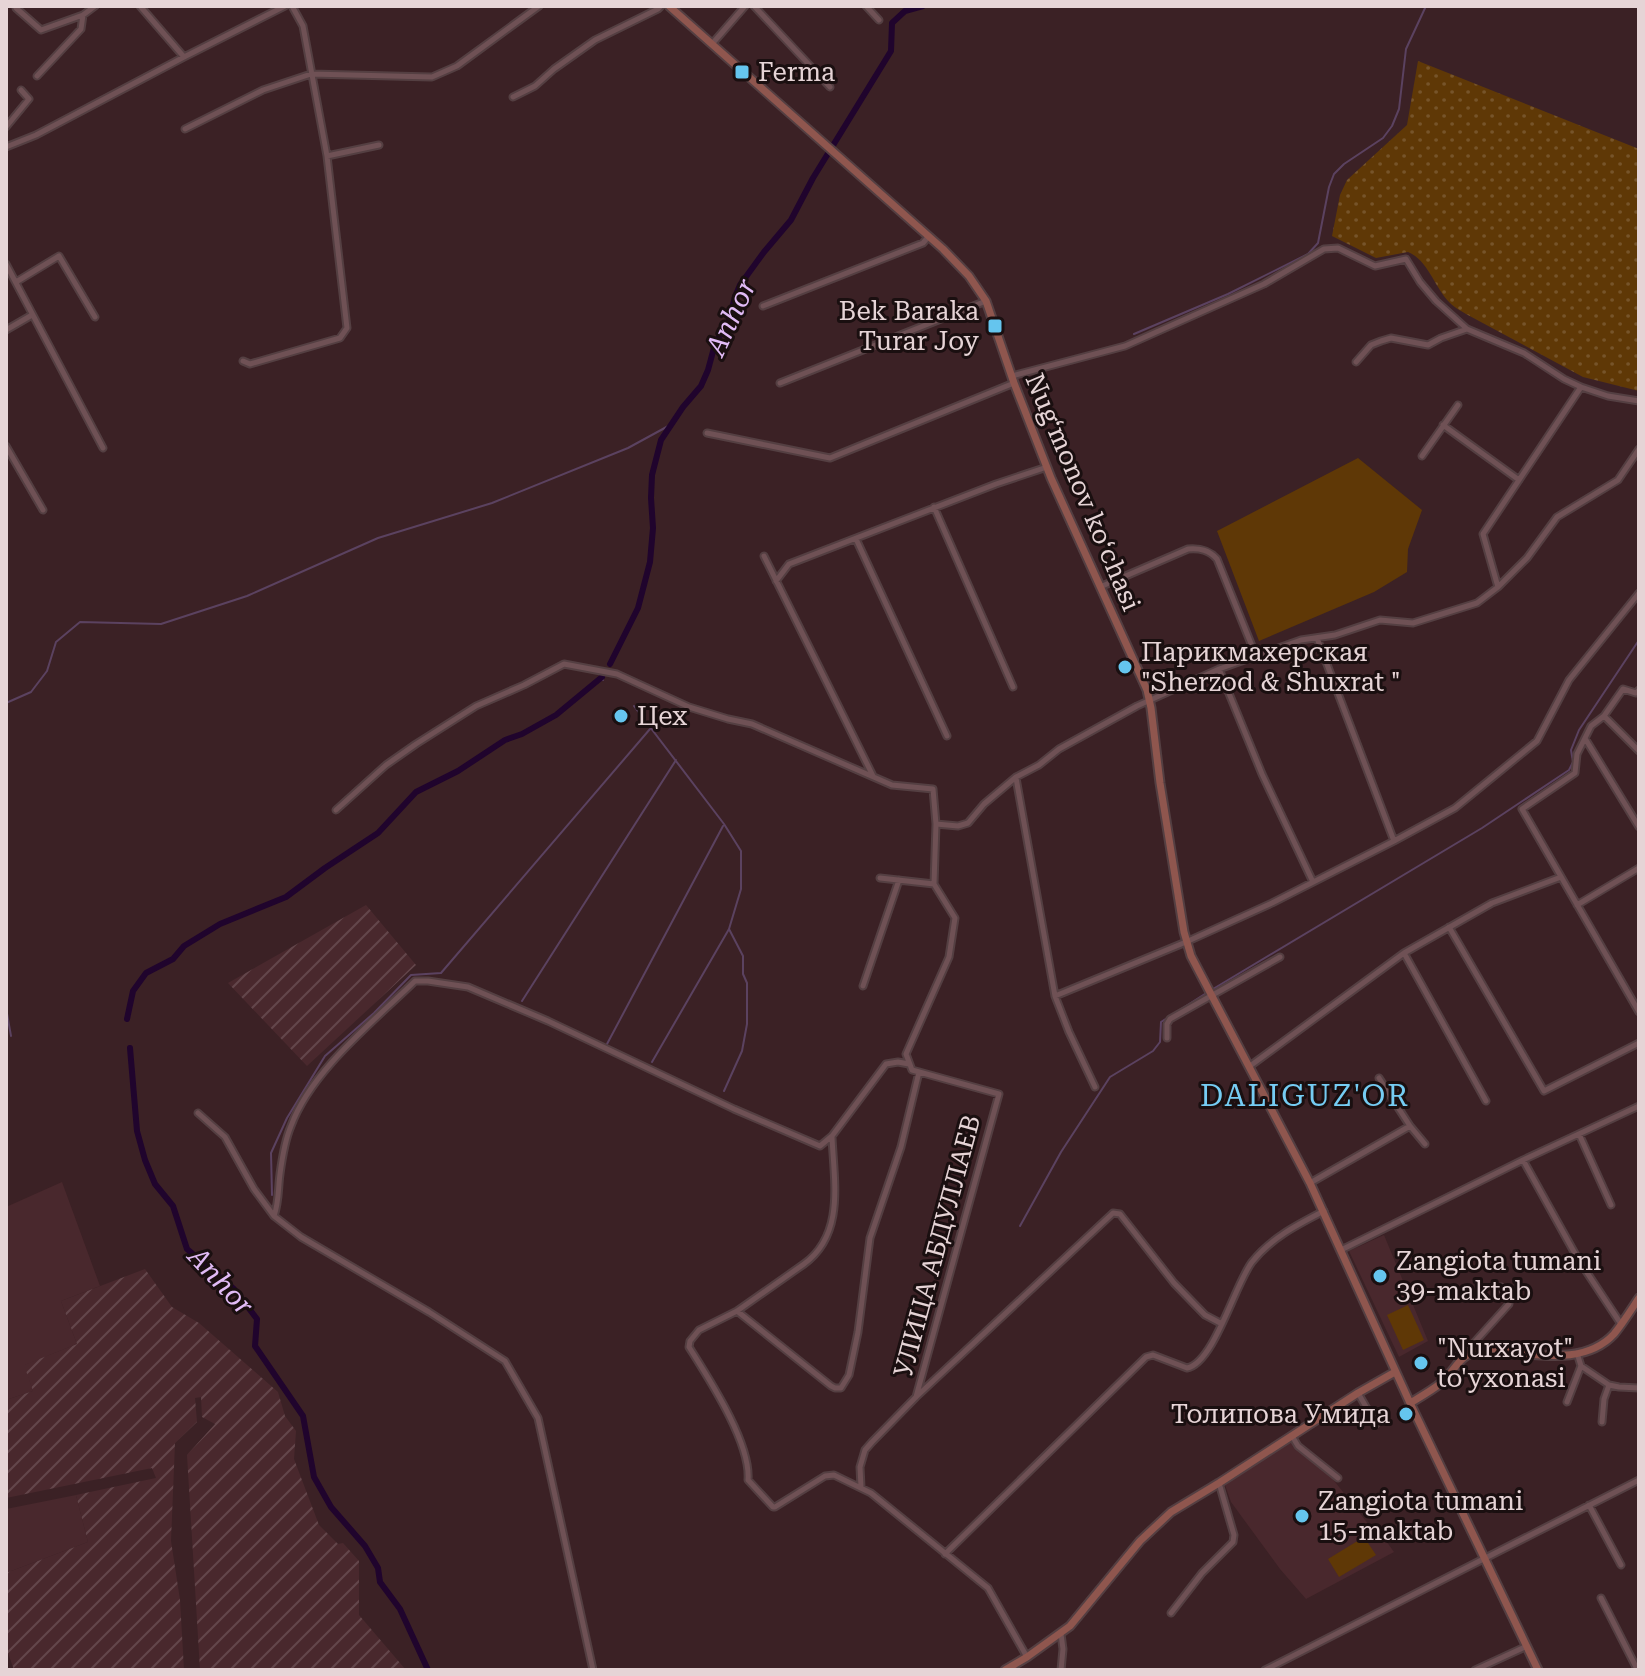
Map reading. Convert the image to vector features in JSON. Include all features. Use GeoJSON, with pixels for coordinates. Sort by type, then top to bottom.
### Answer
{"type":"FeatureCollection","features":[{"type":"Feature","properties":{"kind":"main road","name":"Nugʻmonov koʻchasi"},"geometry":{"type":"LineString","coordinates":[[669,6],[929,236],[963,269],[986,301],[1047,467],[1143,681],[1149,700],[1186,942],[1212,996]]}},
{"type":"Feature","properties":{"kind":"main road"},"geometry":{"type":"LineString","coordinates":[[1212,996],[1324,1211],[1395,1372],[1538,1670]]}},
{"type":"Feature","properties":{"kind":"main road"},"geometry":{"type":"LineString","coordinates":[[1410,1403],[1443,1380],[1459,1360],[1488,1348],[1545,1355],[1577,1353],[1598,1347],[1611,1337],[1639,1298]]}},
{"type":"Feature","properties":{"kind":"main road"},"geometry":{"type":"LineString","coordinates":[[1005,1670],[1061,1634],[1158,1522],[1395,1372]]}},
{"type":"Feature","properties":{"kind":"street"},"geometry":{"type":"LineString","coordinates":[[16,8],[41,30],[83,15],[95,6]]}},
{"type":"Feature","properties":{"kind":"street"},"geometry":{"type":"LineString","coordinates":[[140,6],[184,57]]}},
{"type":"Feature","properties":{"kind":"street"},"geometry":{"type":"LineString","coordinates":[[6,147],[36,135],[285,6]]}},
{"type":"Feature","properties":{"kind":"street"},"geometry":{"type":"LineString","coordinates":[[243,361],[250,364],[340,338],[347,328],[327,156],[303,26],[292,6]]}},
{"type":"Feature","properties":{"kind":"street"},"geometry":{"type":"LineString","coordinates":[[185,129],[263,90],[311,74],[432,77],[457,66],[539,6]]}},
{"type":"Feature","properties":{"kind":"street"},"geometry":{"type":"LineString","coordinates":[[513,97],[535,86],[595,40],[661,6]]}},
{"type":"Feature","properties":{"kind":"street"},"geometry":{"type":"LineString","coordinates":[[711,44],[745,6]]}},
{"type":"Feature","properties":{"kind":"street"},"geometry":{"type":"LineString","coordinates":[[754,6],[830,87]]}},
{"type":"Feature","properties":{"kind":"street"},"geometry":{"type":"LineString","coordinates":[[866,6],[879,20]]}},
{"type":"Feature","properties":{"kind":"street"},"geometry":{"type":"LineString","coordinates":[[37,76],[81,29],[83,15]]}},
{"type":"Feature","properties":{"kind":"street"},"geometry":{"type":"LineString","coordinates":[[6,127],[29,99],[21,90]]}},
{"type":"Feature","properties":{"kind":"street"},"geometry":{"type":"LineString","coordinates":[[327,156],[379,145]]}},
{"type":"Feature","properties":{"kind":"street"},"geometry":{"type":"LineString","coordinates":[[763,306],[923,243],[929,236]]}},
{"type":"Feature","properties":{"kind":"street"},"geometry":{"type":"LineString","coordinates":[[707,433],[830,458],[1013,380],[1125,346],[1264,284],[1317,252],[1332,247],[1375,266],[1406,259],[1436,301],[1467,329],[1524,353],[1581,387],[1608,396],[1639,401]]}},
{"type":"Feature","properties":{"kind":"street"},"geometry":{"type":"LineString","coordinates":[[16,282],[59,256],[95,317]]}},
{"type":"Feature","properties":{"kind":"street"},"geometry":{"type":"LineString","coordinates":[[6,264],[103,448]]}},
{"type":"Feature","properties":{"kind":"street"},"geometry":{"type":"LineString","coordinates":[[780,383],[986,301]]}},
{"type":"Feature","properties":{"kind":"street"},"geometry":{"type":"LineString","coordinates":[[6,330],[32,315]]}},
{"type":"Feature","properties":{"kind":"street"},"geometry":{"type":"LineString","coordinates":[[1356,362],[1371,345],[1391,338],[1428,345],[1467,329]]}},
{"type":"Feature","properties":{"kind":"street"},"geometry":{"type":"LineString","coordinates":[[1498,587],[1483,534],[1581,387]]}},
{"type":"Feature","properties":{"kind":"street"},"geometry":{"type":"LineString","coordinates":[[1422,456],[1458,405]]}},
{"type":"Feature","properties":{"kind":"street"},"geometry":{"type":"LineString","coordinates":[[1443,425],[1519,480]]}},
{"type":"Feature","properties":{"kind":"street"},"geometry":{"type":"LineString","coordinates":[[6,446],[43,510]]}},
{"type":"Feature","properties":{"kind":"street"},"geometry":{"type":"LineString","coordinates":[[936,824],[958,826],[968,823],[984,804],[1016,777],[1039,765],[1059,749],[1149,700],[1219,669],[1301,640],[1335,635],[1380,620],[1413,623],[1485,598],[1527,558],[1557,517],[1618,480],[1639,449]]}},
{"type":"Feature","properties":{"kind":"street"},"geometry":{"type":"LineString","coordinates":[[776,581],[789,564],[1047,467]]}},
{"type":"Feature","properties":{"kind":"street"},"geometry":{"type":"LineString","coordinates":[[934,507],[1013,687]]}},
{"type":"Feature","properties":{"kind":"street"},"geometry":{"type":"LineString","coordinates":[[856,539],[947,736]]}},
{"type":"Feature","properties":{"kind":"street"},"geometry":{"type":"LineString","coordinates":[[1100,587],[1188,549],[1197,548],[1212,554],[1217,559],[1256,656]]}},
{"type":"Feature","properties":{"kind":"street"},"geometry":{"type":"LineString","coordinates":[[764,556],[873,777]]}},
{"type":"Feature","properties":{"kind":"street"},"geometry":{"type":"LineString","coordinates":[[1055,996],[1272,903],[1455,808],[1537,741],[1569,680],[1639,593]]}},
{"type":"Feature","properties":{"kind":"street"},"geometry":{"type":"LineString","coordinates":[[1317,638],[1394,841]]}},
{"type":"Feature","properties":{"kind":"street"},"geometry":{"type":"LineString","coordinates":[[336,810],[386,765],[416,744],[476,706],[564,664],[617,674],[689,707],[752,724],[892,785],[933,789],[936,824],[934,884],[955,918],[949,957],[906,1054],[912,1070],[919,1072],[901,1147],[870,1238],[858,1332],[849,1375],[841,1388],[831,1386],[737,1311]]}},
{"type":"Feature","properties":{"kind":"street"},"geometry":{"type":"LineString","coordinates":[[1219,669],[1262,774],[1313,882]]}},
{"type":"Feature","properties":{"kind":"street"},"geometry":{"type":"LineString","coordinates":[[1639,690],[1636,693],[1623,689],[1604,716],[1591,726],[1577,754],[1575,773],[1522,809],[1639,1012]]}},
{"type":"Feature","properties":{"kind":"street"},"geometry":{"type":"LineString","coordinates":[[1604,716],[1639,751]]}},
{"type":"Feature","properties":{"kind":"street"},"geometry":{"type":"LineString","coordinates":[[1585,739],[1639,827]]}},
{"type":"Feature","properties":{"kind":"street"},"geometry":{"type":"LineString","coordinates":[[1016,777],[1055,996],[1095,1087]]}},
{"type":"Feature","properties":{"kind":"street"},"geometry":{"type":"LineString","coordinates":[[1577,905],[1639,868]]}},
{"type":"Feature","properties":{"kind":"street"},"geometry":{"type":"LineString","coordinates":[[1250,1066],[1404,953],[1492,903],[1561,877]]}},
{"type":"Feature","properties":{"kind":"street"},"geometry":{"type":"LineString","coordinates":[[880,878],[934,884]]}},
{"type":"Feature","properties":{"kind":"street"},"geometry":{"type":"LineString","coordinates":[[863,986],[899,880]]}},
{"type":"Feature","properties":{"kind":"street"},"geometry":{"type":"LineString","coordinates":[[1449,927],[1544,1091],[1639,1043]]}},
{"type":"Feature","properties":{"kind":"street"},"geometry":{"type":"LineString","coordinates":[[1404,953],[1486,1101]]}},
{"type":"Feature","properties":{"kind":"street"},"geometry":{"type":"LineString","coordinates":[[1167,1038],[1168,1021],[1280,957]]}},
{"type":"Feature","properties":{"kind":"street"},"geometry":{"type":"LineString","coordinates":[[274,1216],[279,1202],[280,1172],[290,1127],[300,1106],[329,1065],[415,981],[468,987],[820,1146],[832,1136],[886,1064],[909,1064]]}},
{"type":"Feature","properties":{"kind":"street","name":"УЛИЦА АБДУЛЛАЕВ"},"geometry":{"type":"LineString","coordinates":[[916,1397],[999,1094],[919,1072]]}},
{"type":"Feature","properties":{"kind":"street"},"geometry":{"type":"LineString","coordinates":[[1379,1078],[1425,1144]]}},
{"type":"Feature","properties":{"kind":"street"},"geometry":{"type":"LineString","coordinates":[[1341,1250],[1639,1106]]}},
{"type":"Feature","properties":{"kind":"street"},"geometry":{"type":"LineString","coordinates":[[198,1113],[225,1137],[254,1189],[274,1216],[301,1237],[505,1361],[538,1418],[593,1670]]}},
{"type":"Feature","properties":{"kind":"street"},"geometry":{"type":"LineString","coordinates":[[1310,1183],[1410,1126]]}},
{"type":"Feature","properties":{"kind":"street"},"geometry":{"type":"LineString","coordinates":[[1579,1134],[1611,1205]]}},
{"type":"Feature","properties":{"kind":"street"},"geometry":{"type":"LineString","coordinates":[[832,1136],[835,1205],[823,1246],[815,1256],[737,1311],[699,1330],[689,1344],[740,1440],[747,1460],[748,1480],[775,1507],[830,1474],[871,1493],[988,1588],[1027,1657]]}},
{"type":"Feature","properties":{"kind":"street"},"geometry":{"type":"LineString","coordinates":[[1523,1160],[1578,1259],[1621,1324]]}},
{"type":"Feature","properties":{"kind":"street"},"geometry":{"type":"LineString","coordinates":[[945,1554],[1146,1357],[1153,1355],[1183,1367],[1193,1367],[1205,1355],[1251,1263],[1281,1234],[1324,1211]]}},
{"type":"Feature","properties":{"kind":"street"},"geometry":{"type":"LineString","coordinates":[[861,1488],[860,1467],[865,1450],[916,1397],[1113,1213],[1120,1214],[1174,1283],[1205,1315],[1222,1324]]}},
{"type":"Feature","properties":{"kind":"street"},"geometry":{"type":"LineString","coordinates":[[1459,1360],[1509,1304],[1501,1287]]}},
{"type":"Feature","properties":{"kind":"street"},"geometry":{"type":"LineString","coordinates":[[1567,1402],[1581,1366],[1577,1353]]}},
{"type":"Feature","properties":{"kind":"street"},"geometry":{"type":"LineString","coordinates":[[1581,1366],[1609,1385],[1639,1388]]}},
{"type":"Feature","properties":{"kind":"street"},"geometry":{"type":"LineString","coordinates":[[1602,1422],[1609,1385]]}},
{"type":"Feature","properties":{"kind":"street"},"geometry":{"type":"LineString","coordinates":[[1358,1393],[1376,1424]]}},
{"type":"Feature","properties":{"kind":"street"},"geometry":{"type":"LineString","coordinates":[[1292,1435],[1298,1446],[1338,1478]]}},
{"type":"Feature","properties":{"kind":"street"},"geometry":{"type":"LineString","coordinates":[[1265,1670],[1639,1480]]}},
{"type":"Feature","properties":{"kind":"street"},"geometry":{"type":"LineString","coordinates":[[1171,1613],[1202,1573],[1233,1542],[1234,1535],[1219,1483]]}},
{"type":"Feature","properties":{"kind":"street"},"geometry":{"type":"LineString","coordinates":[[1589,1505],[1621,1565]]}},
{"type":"Feature","properties":{"kind":"street"},"geometry":{"type":"LineString","coordinates":[[1601,1598],[1639,1669]]}},
{"type":"Feature","properties":{"kind":"street"},"geometry":{"type":"LineString","coordinates":[[1061,1634],[1061,1670]]}},
{"type":"Feature","properties":{"kind":"street"},"geometry":{"type":"LineString","coordinates":[[1475,1670],[1527,1646]]}},
{"type":"Feature","properties":{"kind":"shaded area"},"geometry":{"type":"Polygon","coordinates":[[[1418,61],[1639,149],[1639,391],[1583,377],[1462,312],[1444,297],[1426,268],[1408,252],[1376,258],[1332,236],[1340,195],[1347,180],[1407,125],[1418,61]]]}},
{"type":"Feature","properties":{"kind":"shaded area"},"geometry":{"type":"Polygon","coordinates":[[[1358,458],[1422,510],[1408,549],[1407,572],[1374,592],[1259,641],[1217,531],[1358,458]]]}},
{"type":"Feature","properties":{"kind":"shaded area"},"geometry":{"type":"Polygon","coordinates":[[[366,905],[416,965],[307,1066],[228,983],[366,905]]]}},
{"type":"Feature","properties":{"kind":"shaded area"},"geometry":{"type":"Polygon","coordinates":[[[62,1182],[100,1286],[61,1301],[77,1344],[25,1365],[33,1391],[6,1400],[6,1207],[62,1182]]]}},
{"type":"Feature","properties":{"kind":"shaded area","name":"Zangiota tumani 39-maktab"},"geometry":{"type":"Polygon","coordinates":[[[1384,1235],[1428,1341],[1399,1357],[1349,1251],[1384,1235]]]}},
{"type":"Feature","properties":{"kind":"shaded area"},"geometry":{"type":"Polygon","coordinates":[[[145,1269],[172,1307],[199,1323],[278,1392],[285,1416],[296,1431],[294,1459],[319,1525],[338,1544],[343,1543],[359,1561],[359,1615],[406,1670],[200,1670],[187,1455],[215,1424],[202,1417],[201,1397],[195,1398],[197,1422],[175,1443],[171,1541],[180,1600],[184,1670],[14,1670],[6,1647],[6,1573],[88,1542],[76,1495],[156,1478],[152,1468],[6,1498],[6,1400],[33,1391],[24,1365],[77,1344],[61,1301],[145,1269]]]}},
{"type":"Feature","properties":{"kind":"shaded area"},"geometry":{"type":"Polygon","coordinates":[[[1408,1305],[1424,1340],[1403,1350],[1387,1315],[1408,1305]]]}},
{"type":"Feature","properties":{"kind":"shaded area","name":"Zangiota tumani 15-maktab"},"geometry":{"type":"Polygon","coordinates":[[[1292,1441],[1328,1473],[1394,1552],[1306,1599],[1231,1502],[1225,1485],[1292,1441]]]}},
{"type":"Feature","properties":{"kind":"shaded area"},"geometry":{"type":"Polygon","coordinates":[[[76,1495],[88,1542],[6,1573],[6,1509],[76,1495]]]}},
{"type":"Feature","properties":{"kind":"shaded area"},"geometry":{"type":"Polygon","coordinates":[[[1364,1537],[1376,1555],[1339,1577],[1328,1559],[1364,1537]]]}},
{"type":"Feature","properties":{"kind":"waterway","name":"Anhor"},"geometry":{"type":"LineString","coordinates":[[610,664],[638,608],[650,562],[652,475],[661,440],[701,386],[740,285],[791,220],[813,178],[891,51],[892,23],[905,11],[923,6]]}},
{"type":"Feature","properties":{"kind":"waterway"},"geometry":{"type":"LineString","coordinates":[[1134,334],[1228,294],[1308,254],[1318,243],[1334,174],[1383,138],[1392,126],[1399,109],[1406,49],[1426,6]]}},
{"type":"Feature","properties":{"kind":"waterway"},"geometry":{"type":"LineString","coordinates":[[6,703],[31,692],[47,671],[56,642],[80,622],[161,624],[247,596],[378,538],[492,503],[628,448],[672,424]]}},
{"type":"Feature","properties":{"kind":"waterway"},"geometry":{"type":"LineString","coordinates":[[1213,989],[1482,828],[1569,770],[1573,762],[1571,750],[1579,730],[1639,640]]}},
{"type":"Feature","properties":{"kind":"waterway","name":"Anhor"},"geometry":{"type":"LineString","coordinates":[[127,1019],[133,991],[146,973],[173,959],[184,946],[220,924],[286,897],[378,833],[416,792],[458,771],[505,740],[556,715],[602,677]]}},
{"type":"Feature","properties":{"kind":"waterway"},"geometry":{"type":"LineString","coordinates":[[634,706],[741,851],[741,889],[729,929],[652,1062]]}},
{"type":"Feature","properties":{"kind":"waterway"},"geometry":{"type":"LineString","coordinates":[[272,1195],[271,1153],[287,1118],[325,1056],[411,975],[441,973],[650,729]]}},
{"type":"Feature","properties":{"kind":"waterway"},"geometry":{"type":"LineString","coordinates":[[522,1001],[676,760]]}},
{"type":"Feature","properties":{"kind":"waterway"},"geometry":{"type":"LineString","coordinates":[[607,1044],[723,826]]}},
{"type":"Feature","properties":{"kind":"waterway"},"geometry":{"type":"LineString","coordinates":[[724,1091],[742,1051],[747,1024],[747,983],[743,974],[743,956],[729,929]]}},
{"type":"Feature","properties":{"kind":"waterway"},"geometry":{"type":"LineString","coordinates":[[1020,1226],[1061,1152],[1110,1077],[1153,1051],[1160,1042],[1161,1022],[1208,992]]}},
{"type":"Feature","properties":{"kind":"waterway"},"geometry":{"type":"LineString","coordinates":[[6,1008],[11,1036]]}},
{"type":"Feature","properties":{"kind":"waterway","name":"Anhor"},"geometry":{"type":"LineString","coordinates":[[130,1048],[137,1131],[155,1184],[173,1206],[187,1249],[234,1289],[257,1319],[255,1346],[303,1416],[314,1477],[331,1507],[365,1546],[378,1568],[380,1582],[400,1609],[428,1670]]}},
{"type":"Feature","properties":{"kind":"place","name":"Ferma"},"geometry":{"type":"Point","coordinates":[742,72]}},
{"type":"Feature","properties":{"kind":"place","name":"Bek Baraka Turar Joy"},"geometry":{"type":"Point","coordinates":[995,326]}},
{"type":"Feature","properties":{"kind":"place","name":"Парикмахерская \"Sherzod & Shuxrat \""},"geometry":{"type":"Point","coordinates":[1125,667]}},
{"type":"Feature","properties":{"kind":"place","name":"Цех"},"geometry":{"type":"Point","coordinates":[621,716]}},
{"type":"Feature","properties":{"kind":"place","name":"Zangiota tumani 39-maktab"},"geometry":{"type":"Point","coordinates":[1380,1276]}},
{"type":"Feature","properties":{"kind":"place","name":"\"Nurxayot\" to'yxonasi"},"geometry":{"type":"Point","coordinates":[1421,1363]}},
{"type":"Feature","properties":{"kind":"place","name":"Толипова Умида"},"geometry":{"type":"Point","coordinates":[1406,1414]}},
{"type":"Feature","properties":{"kind":"place","name":"Zangiota tumani 15-maktab"},"geometry":{"type":"Point","coordinates":[1302,1516]}},
{"type":"Feature","properties":{"kind":"district","name":"DALIGUZ'OR"},"geometry":{"type":"Point","coordinates":[1305,1095]}}]}
